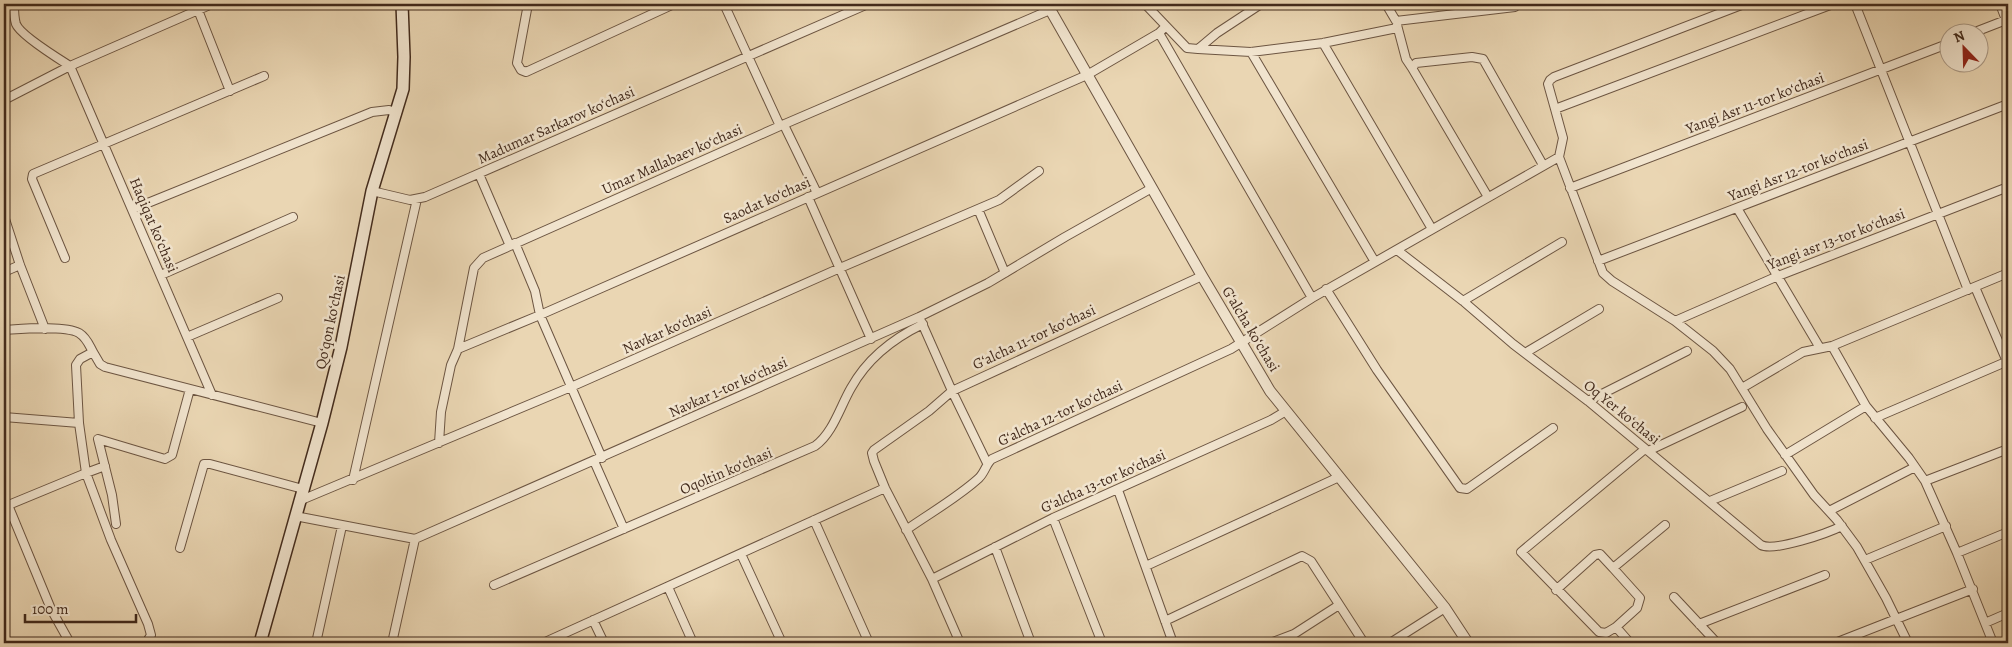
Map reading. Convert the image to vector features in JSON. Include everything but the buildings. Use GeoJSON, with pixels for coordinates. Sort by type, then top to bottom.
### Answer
{"type":"FeatureCollection","features":[{"type":"Feature","properties":{"kind":"main road","name":"Qoʻqon koʻchasi"},"geometry":{"type":"LineString","coordinates":[[260,643],[322,423],[341,347],[372,191],[403,89],[402,4]]}},
{"type":"Feature","properties":{"kind":"street"},"geometry":{"type":"LineString","coordinates":[[14,4],[16,23],[19,28],[70,66]]}},
{"type":"Feature","properties":{"kind":"street"},"geometry":{"type":"LineString","coordinates":[[4,100],[70,66],[212,4]]}},
{"type":"Feature","properties":{"kind":"street"},"geometry":{"type":"LineString","coordinates":[[528,4],[517,63],[521,70],[526,72],[674,4]]}},
{"type":"Feature","properties":{"kind":"street"},"geometry":{"type":"LineString","coordinates":[[724,4],[782,126],[817,193]]}},
{"type":"Feature","properties":{"kind":"street","name":"Madumar Sarkarov koʻchasi"},"geometry":{"type":"LineString","coordinates":[[372,191],[410,200],[417,199],[479,174],[868,4]]}},
{"type":"Feature","properties":{"kind":"street"},"geometry":{"type":"LineString","coordinates":[[1145,4],[1187,48],[1251,52],[1324,43],[1397,25],[1515,7]]}},
{"type":"Feature","properties":{"kind":"street"},"geometry":{"type":"LineString","coordinates":[[1198,49],[1217,33],[1261,4]]}},
{"type":"Feature","properties":{"kind":"street"},"geometry":{"type":"LineString","coordinates":[[1386,4],[1397,25],[1406,58],[1488,196]]}},
{"type":"Feature","properties":{"kind":"street"},"geometry":{"type":"LineString","coordinates":[[1744,4],[1550,80],[1548,84],[1563,138],[1559,157],[1598,261],[1607,278],[1675,321],[1723,360],[1767,430],[1814,495],[1842,526],[1864,560],[1908,643]]}},
{"type":"Feature","properties":{"kind":"street"},"geometry":{"type":"LineString","coordinates":[[1555,110],[1833,4]]}},
{"type":"Feature","properties":{"kind":"street"},"geometry":{"type":"LineString","coordinates":[[1854,4],[1937,214],[2008,362],[1875,418]]}},
{"type":"Feature","properties":{"kind":"street"},"geometry":{"type":"LineString","coordinates":[[1990,27],[2007,22],[2000,4]]}},
{"type":"Feature","properties":{"kind":"street","name":"Gʻalcha koʻchasi"},"geometry":{"type":"LineString","coordinates":[[1049,7],[1202,276],[1270,391],[1445,608],[1461,629],[1468,643]]}},
{"type":"Feature","properties":{"kind":"street","name":"Umar Mallabaev koʻchasi"},"geometry":{"type":"LineString","coordinates":[[439,443],[442,412],[451,364],[458,349],[474,268],[483,258],[1049,7]]}},
{"type":"Feature","properties":{"kind":"street"},"geometry":{"type":"LineString","coordinates":[[198,10],[230,91]]}},
{"type":"Feature","properties":{"kind":"street","name":"Saodat koʻchasi"},"geometry":{"type":"LineString","coordinates":[[458,349],[540,315],[1087,75],[1158,33],[1166,26]]}},
{"type":"Feature","properties":{"kind":"street"},"geometry":{"type":"LineString","coordinates":[[1158,33],[1312,298]]}},
{"type":"Feature","properties":{"kind":"street"},"geometry":{"type":"LineString","coordinates":[[1324,43],[1432,230]]}},
{"type":"Feature","properties":{"kind":"street","name":"Yangi Asr 11-tor koʻchasi"},"geometry":{"type":"LineString","coordinates":[[1570,188],[1940,47]]}},
{"type":"Feature","properties":{"kind":"street"},"geometry":{"type":"LineString","coordinates":[[1251,52],[1375,262]]}},
{"type":"Feature","properties":{"kind":"street"},"geometry":{"type":"LineString","coordinates":[[1412,68],[1416,63],[1472,57],[1483,59],[1543,164]]}},
{"type":"Feature","properties":{"kind":"street","name":"Haqiqat koʻchasi"},"geometry":{"type":"LineString","coordinates":[[70,66],[212,394]]}},
{"type":"Feature","properties":{"kind":"street"},"geometry":{"type":"LineString","coordinates":[[65,258],[32,176],[104,143],[264,76]]}},
{"type":"Feature","properties":{"kind":"street","name":"Yangi Asr 12-tor koʻchasi"},"geometry":{"type":"LineString","coordinates":[[1598,261],[2008,104]]}},
{"type":"Feature","properties":{"kind":"street"},"geometry":{"type":"LineString","coordinates":[[133,210],[372,112],[379,110],[397,112]]}},
{"type":"Feature","properties":{"kind":"street"},"geometry":{"type":"LineString","coordinates":[[1241,343],[1326,289],[1398,250],[1543,164],[1559,157]]}},
{"type":"Feature","properties":{"kind":"street","name":"Navkar koʻchasi"},"geometry":{"type":"LineString","coordinates":[[299,501],[353,480],[571,387],[840,268],[1000,200],[1039,171]]}},
{"type":"Feature","properties":{"kind":"street"},"geometry":{"type":"LineString","coordinates":[[479,174],[535,291],[540,315],[571,387],[624,529]]}},
{"type":"Feature","properties":{"kind":"street","name":"Yangi asr 13-tor koʻchasi"},"geometry":{"type":"LineString","coordinates":[[1675,321],[1778,276],[2008,187]]}},
{"type":"Feature","properties":{"kind":"street","name":"Navkar 1-tor koʻchasi"},"geometry":{"type":"LineString","coordinates":[[415,539],[871,340],[921,320],[1152,188]]}},
{"type":"Feature","properties":{"kind":"street"},"geometry":{"type":"LineString","coordinates":[[808,197],[871,340]]}},
{"type":"Feature","properties":{"kind":"street"},"geometry":{"type":"LineString","coordinates":[[353,480],[417,199]]}},
{"type":"Feature","properties":{"kind":"street"},"geometry":{"type":"LineString","coordinates":[[1737,208],[1820,348]]}},
{"type":"Feature","properties":{"kind":"street"},"geometry":{"type":"LineString","coordinates":[[978,209],[1005,273]]}},
{"type":"Feature","properties":{"kind":"street"},"geometry":{"type":"LineString","coordinates":[[4,216],[20,265],[45,329]]}},
{"type":"Feature","properties":{"kind":"street"},"geometry":{"type":"LineString","coordinates":[[160,275],[293,217]]}},
{"type":"Feature","properties":{"kind":"street"},"geometry":{"type":"LineString","coordinates":[[1463,301],[1562,242]]}},
{"type":"Feature","properties":{"kind":"street","name":"Oq Yer koʻchasi"},"geometry":{"type":"LineString","coordinates":[[1398,250],[1588,401],[1766,547],[1819,536],[1842,526]]}},
{"type":"Feature","properties":{"kind":"street"},"geometry":{"type":"LineString","coordinates":[[4,272],[20,265]]}},
{"type":"Feature","properties":{"kind":"street"},"geometry":{"type":"LineString","coordinates":[[1742,388],[1803,352],[1832,346],[2008,273]]}},
{"type":"Feature","properties":{"kind":"street","name":"Gʻalcha 11-tor koʻchasi"},"geometry":{"type":"LineString","coordinates":[[885,488],[874,461],[872,453],[874,450],[929,411],[952,391],[1202,276]]}},
{"type":"Feature","properties":{"kind":"street"},"geometry":{"type":"LineString","coordinates":[[1326,289],[1377,370],[1460,488],[1467,489],[1553,428]]}},
{"type":"Feature","properties":{"kind":"street"},"geometry":{"type":"LineString","coordinates":[[187,337],[278,298]]}},
{"type":"Feature","properties":{"kind":"street"},"geometry":{"type":"LineString","coordinates":[[1526,353],[1599,309]]}},
{"type":"Feature","properties":{"kind":"street"},"geometry":{"type":"LineString","coordinates":[[921,320],[952,391],[987,463]]}},
{"type":"Feature","properties":{"kind":"street","name":"Oqoltin koʻchasi"},"geometry":{"type":"LineString","coordinates":[[494,585],[815,446],[827,435],[851,388],[868,364],[921,320]]}},
{"type":"Feature","properties":{"kind":"street"},"geometry":{"type":"LineString","coordinates":[[4,330],[69,330],[79,333],[88,340],[92,352],[100,364],[105,366],[322,423]]}},
{"type":"Feature","properties":{"kind":"street","name":"Gʻalcha 12-tor koʻchasi"},"geometry":{"type":"LineString","coordinates":[[906,530],[973,482],[984,472],[987,463],[998,456],[1241,343]]}},
{"type":"Feature","properties":{"kind":"street"},"geometry":{"type":"LineString","coordinates":[[1832,346],[1866,406],[1915,466],[1924,481],[1946,526],[1993,643]]}},
{"type":"Feature","properties":{"kind":"street"},"geometry":{"type":"LineString","coordinates":[[1588,401],[1687,351]]}},
{"type":"Feature","properties":{"kind":"street"},"geometry":{"type":"LineString","coordinates":[[92,352],[80,359],[76,365],[79,423],[86,473],[111,540],[148,624],[151,634],[146,643]]}},
{"type":"Feature","properties":{"kind":"street"},"geometry":{"type":"LineString","coordinates":[[116,524],[105,466],[98,442],[100,438],[165,459],[169,458],[172,455],[190,389]]}},
{"type":"Feature","properties":{"kind":"street"},"geometry":{"type":"LineString","coordinates":[[1786,455],[1866,406]]}},
{"type":"Feature","properties":{"kind":"street"},"geometry":{"type":"LineString","coordinates":[[1556,590],[1595,555],[1600,554],[1640,598],[1637,608],[1616,627],[1606,633],[1599,632],[1556,590],[1522,555],[1522,550],[1647,450],[1742,407]]}},
{"type":"Feature","properties":{"kind":"street","name":"Gʻalcha 13-tor koʻchasi"},"geometry":{"type":"LineString","coordinates":[[932,579],[1052,518],[1118,490],[1271,420],[1286,411]]}},
{"type":"Feature","properties":{"kind":"street"},"geometry":{"type":"LineString","coordinates":[[4,417],[79,423]]}},
{"type":"Feature","properties":{"kind":"street"},"geometry":{"type":"LineString","coordinates":[[1924,481],[2008,448]]}},
{"type":"Feature","properties":{"kind":"street"},"geometry":{"type":"LineString","coordinates":[[180,548],[204,464],[303,489]]}},
{"type":"Feature","properties":{"kind":"street"},"geometry":{"type":"LineString","coordinates":[[70,643],[51,608],[6,506],[105,466]]}},
{"type":"Feature","properties":{"kind":"street"},"geometry":{"type":"LineString","coordinates":[[1829,511],[1915,466]]}},
{"type":"Feature","properties":{"kind":"street"},"geometry":{"type":"LineString","coordinates":[[1710,501],[1782,471]]}},
{"type":"Feature","properties":{"kind":"street"},"geometry":{"type":"LineString","coordinates":[[1146,566],[1339,477]]}},
{"type":"Feature","properties":{"kind":"street"},"geometry":{"type":"LineString","coordinates":[[543,643],[885,488],[932,579],[960,643]]}},
{"type":"Feature","properties":{"kind":"street"},"geometry":{"type":"LineString","coordinates":[[1118,490],[1173,643]]}},
{"type":"Feature","properties":{"kind":"street"},"geometry":{"type":"LineString","coordinates":[[295,516],[415,539],[392,643]]}},
{"type":"Feature","properties":{"kind":"street"},"geometry":{"type":"LineString","coordinates":[[1052,518],[1102,643]]}},
{"type":"Feature","properties":{"kind":"street"},"geometry":{"type":"LineString","coordinates":[[814,520],[869,643]]}},
{"type":"Feature","properties":{"kind":"street"},"geometry":{"type":"LineString","coordinates":[[1613,568],[1664,525]]}},
{"type":"Feature","properties":{"kind":"street"},"geometry":{"type":"LineString","coordinates":[[316,643],[342,526]]}},
{"type":"Feature","properties":{"kind":"street"},"geometry":{"type":"LineString","coordinates":[[1864,560],[1946,526]]}},
{"type":"Feature","properties":{"kind":"street"},"geometry":{"type":"LineString","coordinates":[[1957,553],[2008,532]]}},
{"type":"Feature","properties":{"kind":"street"},"geometry":{"type":"LineString","coordinates":[[995,547],[1031,643]]}},
{"type":"Feature","properties":{"kind":"street"},"geometry":{"type":"LineString","coordinates":[[741,554],[782,643]]}},
{"type":"Feature","properties":{"kind":"street"},"geometry":{"type":"LineString","coordinates":[[1165,621],[1302,556],[1311,561],[1364,643]]}},
{"type":"Feature","properties":{"kind":"street"},"geometry":{"type":"LineString","coordinates":[[1699,624],[1825,575]]}},
{"type":"Feature","properties":{"kind":"street"},"geometry":{"type":"LineString","coordinates":[[668,586],[694,643]]}},
{"type":"Feature","properties":{"kind":"street"},"geometry":{"type":"LineString","coordinates":[[1835,643],[1973,590]]}},
{"type":"Feature","properties":{"kind":"street"},"geometry":{"type":"LineString","coordinates":[[1674,597],[1717,643]]}},
{"type":"Feature","properties":{"kind":"street"},"geometry":{"type":"LineString","coordinates":[[1270,643],[1294,634],[1340,605]]}},
{"type":"Feature","properties":{"kind":"street"},"geometry":{"type":"LineString","coordinates":[[1390,643],[1445,608]]}},
{"type":"Feature","properties":{"kind":"street"},"geometry":{"type":"LineString","coordinates":[[1985,623],[2008,613]]}},
{"type":"Feature","properties":{"kind":"street"},"geometry":{"type":"LineString","coordinates":[[593,620],[604,643]]}},
{"type":"Feature","properties":{"kind":"street"},"geometry":{"type":"LineString","coordinates":[[1616,627],[1630,643]]}}]}
